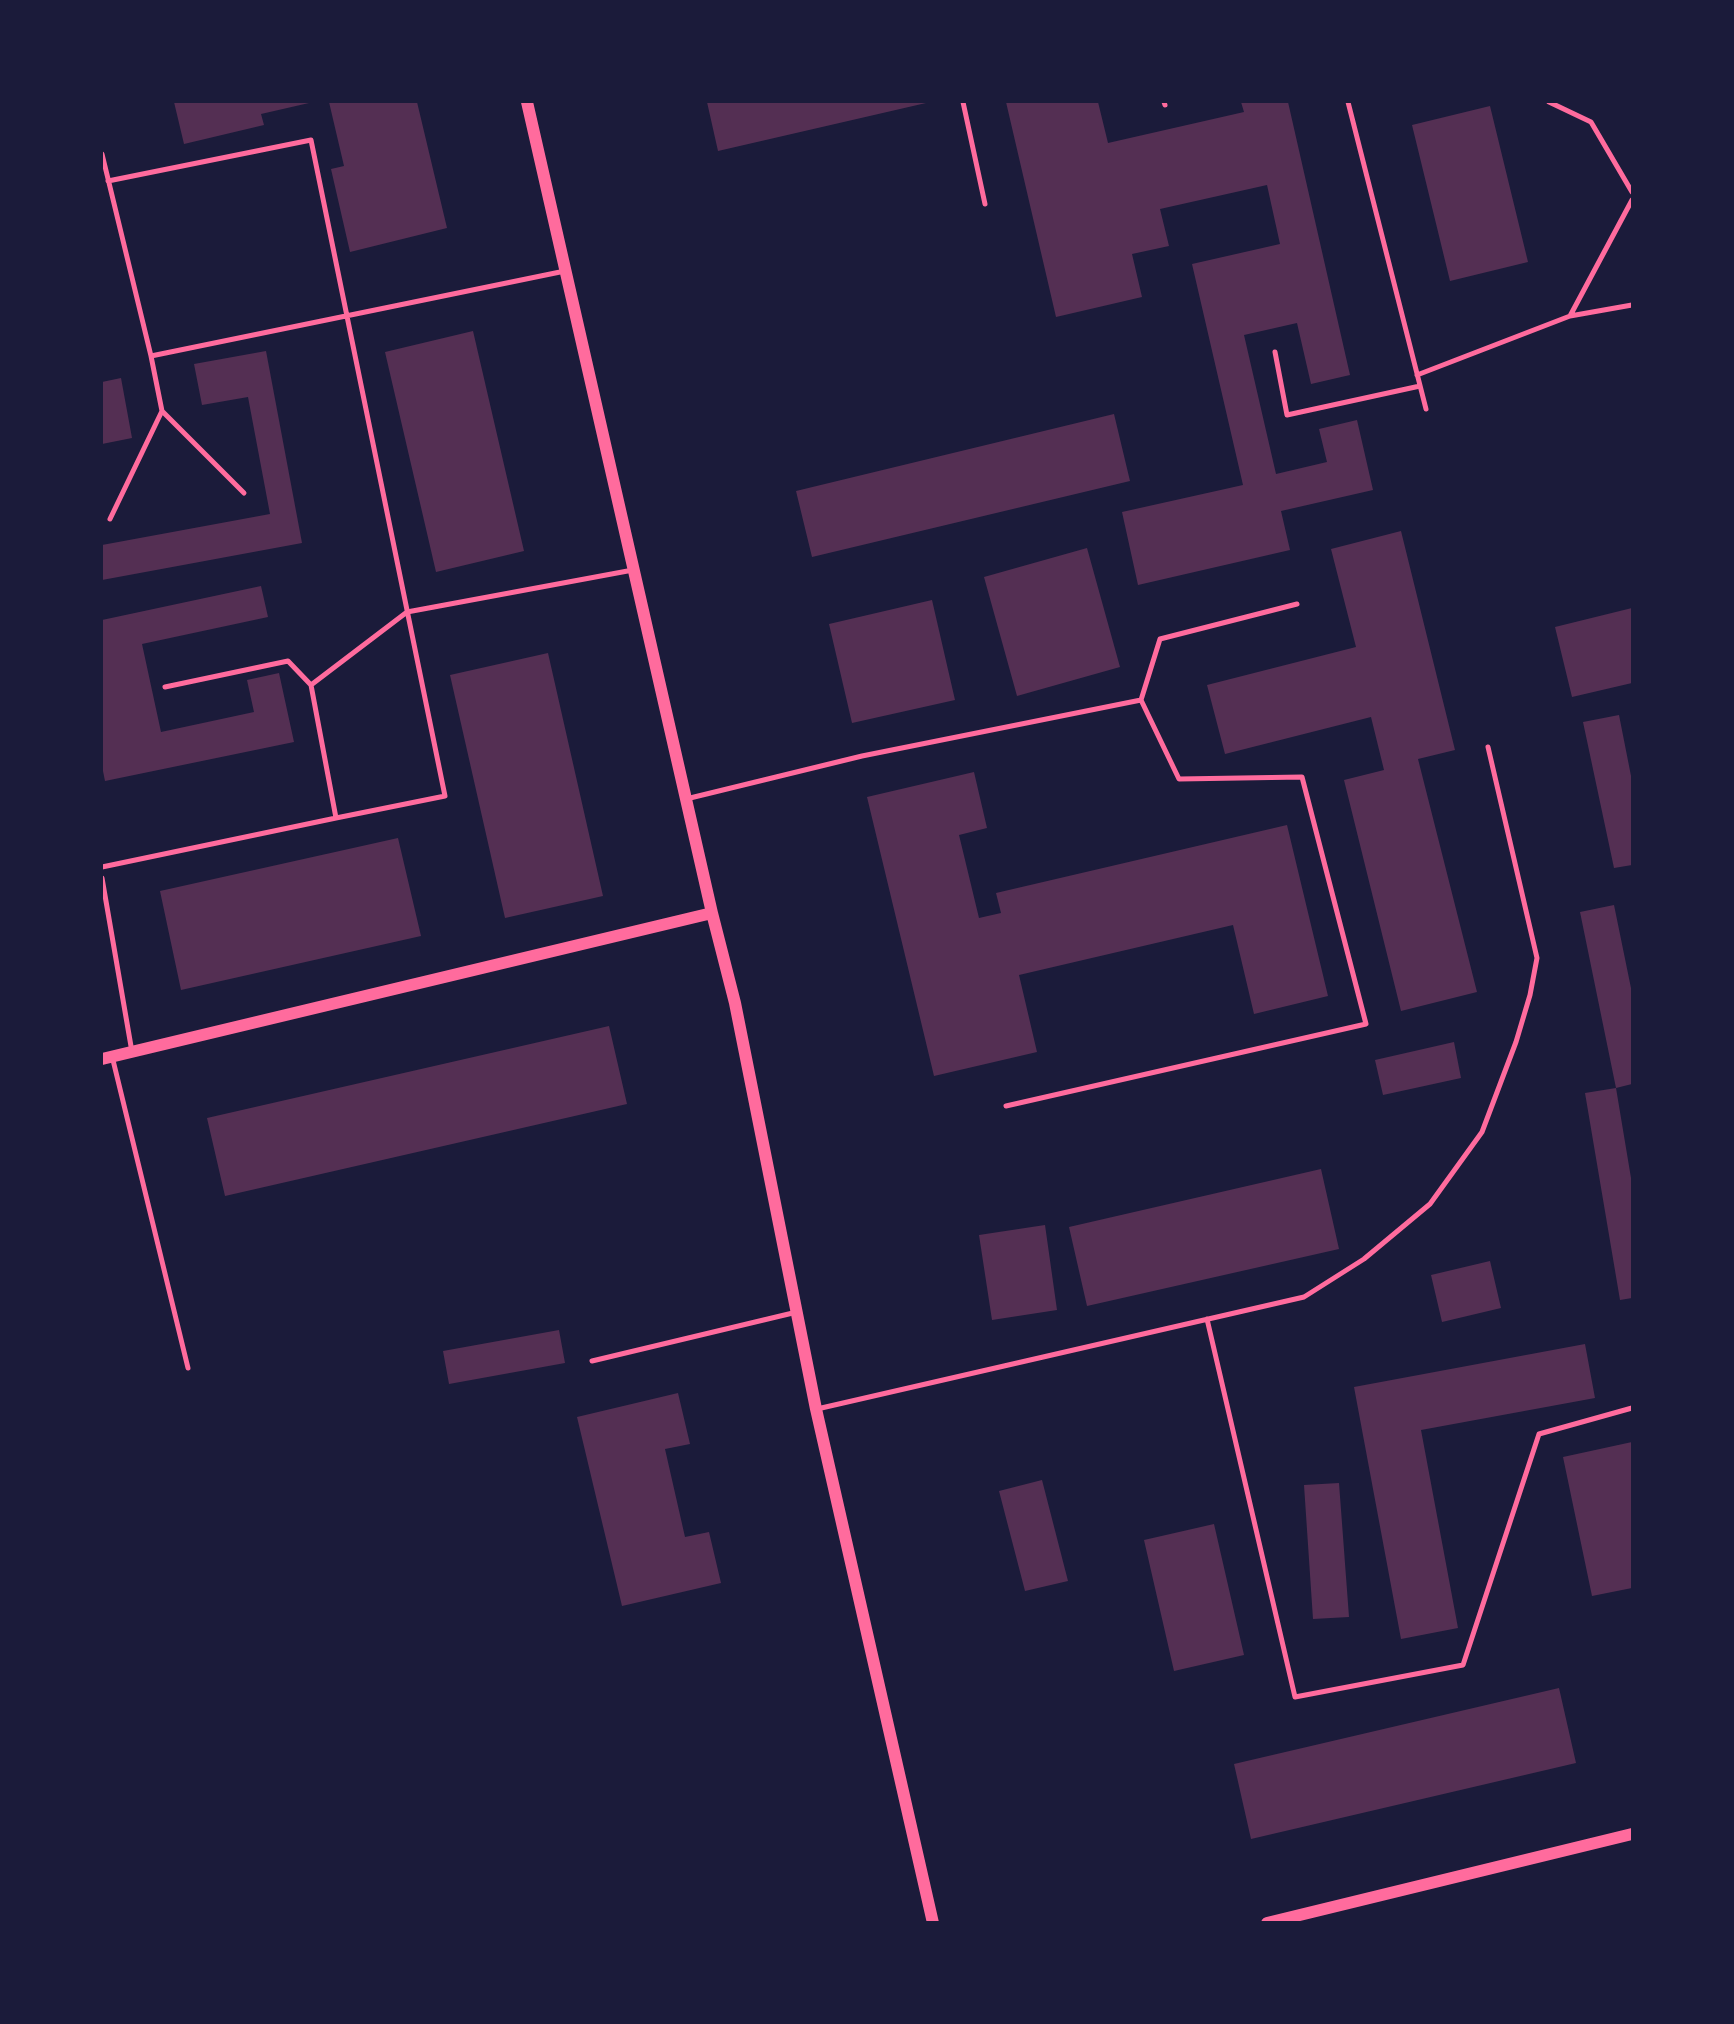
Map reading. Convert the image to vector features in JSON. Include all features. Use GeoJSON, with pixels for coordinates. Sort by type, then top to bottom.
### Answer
{"type":"FeatureCollection","features":[{"type":"Feature","properties":{"kind":"street"},"geometry":{"type":"LineString","coordinates":[[527,102],[712,913],[735,1003],[816,1409],[933,1923]]}},
{"type":"Feature","properties":{"kind":"street"},"geometry":{"type":"LineString","coordinates":[[107,1058],[712,913]]}},
{"type":"Feature","properties":{"kind":"street"},"geometry":{"type":"LineString","coordinates":[[1267,1923],[1633,1835]]}},
{"type":"Feature","properties":{"kind":"lane"},"geometry":{"type":"LineString","coordinates":[[963,102],[985,204]]}},
{"type":"Feature","properties":{"kind":"lane"},"geometry":{"type":"LineString","coordinates":[[1348,102],[1426,409]]}},
{"type":"Feature","properties":{"kind":"lane"},"geometry":{"type":"LineString","coordinates":[[1549,102],[1591,122],[1633,192]]}},
{"type":"Feature","properties":{"kind":"lane"},"geometry":{"type":"LineString","coordinates":[[102,867],[445,796],[311,140],[108,181]]}},
{"type":"Feature","properties":{"kind":"lane"},"geometry":{"type":"LineString","coordinates":[[102,154],[162,411],[244,494]]}},
{"type":"Feature","properties":{"kind":"lane"},"geometry":{"type":"LineString","coordinates":[[1570,316],[1633,200]]}},
{"type":"Feature","properties":{"kind":"lane"},"geometry":{"type":"LineString","coordinates":[[151,356],[565,271]]}},
{"type":"Feature","properties":{"kind":"lane"},"geometry":{"type":"LineString","coordinates":[[1417,375],[1570,316],[1633,305]]}},
{"type":"Feature","properties":{"kind":"lane"},"geometry":{"type":"LineString","coordinates":[[1275,352],[1287,415],[1420,386]]}},
{"type":"Feature","properties":{"kind":"lane"},"geometry":{"type":"LineString","coordinates":[[110,519],[162,411]]}},
{"type":"Feature","properties":{"kind":"lane"},"geometry":{"type":"LineString","coordinates":[[311,685],[407,612],[634,570]]}},
{"type":"Feature","properties":{"kind":"lane"},"geometry":{"type":"LineString","coordinates":[[1006,1106],[1366,1024],[1302,777],[1179,779],[1141,700],[1160,639],[1297,604]]}},
{"type":"Feature","properties":{"kind":"lane"},"geometry":{"type":"LineString","coordinates":[[164,687],[288,661],[311,685],[336,818]]}},
{"type":"Feature","properties":{"kind":"lane"},"geometry":{"type":"LineString","coordinates":[[686,799],[862,756],[1141,700]]}},
{"type":"Feature","properties":{"kind":"lane"},"geometry":{"type":"LineString","coordinates":[[816,1409],[1304,1297],[1364,1259],[1430,1204],[1482,1132],[1516,1042],[1530,995],[1537,958],[1488,747]]}},
{"type":"Feature","properties":{"kind":"lane"},"geometry":{"type":"LineString","coordinates":[[102,878],[132,1052]]}},
{"type":"Feature","properties":{"kind":"lane"},"geometry":{"type":"LineString","coordinates":[[107,1058],[188,1367]]}},
{"type":"Feature","properties":{"kind":"lane"},"geometry":{"type":"LineString","coordinates":[[592,1361],[797,1312]]}},
{"type":"Feature","properties":{"kind":"lane"},"geometry":{"type":"LineString","coordinates":[[1207,1319],[1295,1697],[1463,1665],[1539,1434],[1633,1408]]}},
{"type":"Feature","properties":{"kind":"building"},"geometry":{"type":"Polygon","coordinates":[[[174,102],[309,103],[261,114],[264,125],[184,144],[174,102]]]}},
{"type":"Feature","properties":{"kind":"building"},"geometry":{"type":"Polygon","coordinates":[[[329,102],[417,102],[447,228],[350,252],[331,169],[344,166],[329,102]]]}},
{"type":"Feature","properties":{"kind":"building"},"geometry":{"type":"Polygon","coordinates":[[[707,102],[926,102],[926,103],[718,151],[707,102]]]}},
{"type":"Feature","properties":{"kind":"building"},"geometry":{"type":"Polygon","coordinates":[[[1006,102],[1098,102],[1108,143],[1244,112],[1241,102],[1288,102],[1350,375],[1311,384],[1297,323],[1244,335],[1276,474],[1327,462],[1319,429],[1357,420],[1373,490],[1281,511],[1290,550],[1138,585],[1122,512],[1243,485],[1192,264],[1280,244],[1267,185],[1160,209],[1169,246],[1132,254],[1142,297],[1056,317],[1006,102]]]}},
{"type":"Feature","properties":{"kind":"building"},"geometry":{"type":"Polygon","coordinates":[[[1490,106],[1528,262],[1450,281],[1412,125],[1490,106]]]}},
{"type":"Feature","properties":{"kind":"building"},"geometry":{"type":"Polygon","coordinates":[[[473,331],[524,551],[436,572],[385,352],[473,331]]]}},
{"type":"Feature","properties":{"kind":"building"},"geometry":{"type":"Polygon","coordinates":[[[266,351],[302,543],[102,580],[102,545],[270,514],[248,397],[202,405],[194,364],[266,351]]]}},
{"type":"Feature","properties":{"kind":"building"},"geometry":{"type":"Polygon","coordinates":[[[121,378],[132,438],[102,444],[102,382],[121,378]]]}},
{"type":"Feature","properties":{"kind":"building"},"geometry":{"type":"Polygon","coordinates":[[[1114,414],[1130,481],[812,557],[796,491],[1114,414]]]}},
{"type":"Feature","properties":{"kind":"building"},"geometry":{"type":"Polygon","coordinates":[[[1401,531],[1455,750],[1418,759],[1477,992],[1401,1011],[1344,780],[1384,770],[1371,717],[1225,754],[1207,685],[1356,647],[1331,549],[1401,531]]]}},
{"type":"Feature","properties":{"kind":"building"},"geometry":{"type":"Polygon","coordinates":[[[1087,548],[1120,667],[1017,696],[984,577],[1087,548]]]}},
{"type":"Feature","properties":{"kind":"building"},"geometry":{"type":"Polygon","coordinates":[[[261,586],[268,617],[142,644],[161,732],[254,712],[247,680],[279,673],[294,742],[105,781],[102,766],[102,620],[261,586]]]}},
{"type":"Feature","properties":{"kind":"building"},"geometry":{"type":"Polygon","coordinates":[[[932,600],[955,700],[852,723],[829,624],[932,600]]]}},
{"type":"Feature","properties":{"kind":"building"},"geometry":{"type":"Polygon","coordinates":[[[1632,608],[1632,683],[1572,697],[1555,627],[1632,608]]]}},
{"type":"Feature","properties":{"kind":"building"},"geometry":{"type":"Polygon","coordinates":[[[548,653],[603,896],[505,918],[450,675],[548,653]]]}},
{"type":"Feature","properties":{"kind":"building"},"geometry":{"type":"Polygon","coordinates":[[[1619,715],[1632,781],[1632,865],[1614,868],[1583,722],[1619,715]]]}},
{"type":"Feature","properties":{"kind":"building"},"geometry":{"type":"Polygon","coordinates":[[[974,772],[987,828],[959,835],[979,918],[1001,913],[996,893],[1287,825],[1328,996],[1254,1014],[1233,925],[1019,975],[1037,1052],[934,1076],[867,797],[974,772]]]}},
{"type":"Feature","properties":{"kind":"building"},"geometry":{"type":"Polygon","coordinates":[[[398,838],[421,936],[181,990],[160,891],[398,838]]]}},
{"type":"Feature","properties":{"kind":"building"},"geometry":{"type":"Polygon","coordinates":[[[1614,905],[1632,993],[1632,1084],[1616,1088],[1580,912],[1614,905]]]}},
{"type":"Feature","properties":{"kind":"building"},"geometry":{"type":"Polygon","coordinates":[[[609,1026],[627,1104],[225,1196],[207,1118],[609,1026]]]}},
{"type":"Feature","properties":{"kind":"building"},"geometry":{"type":"Polygon","coordinates":[[[1454,1042],[1461,1078],[1383,1095],[1375,1060],[1454,1042]]]}},
{"type":"Feature","properties":{"kind":"building"},"geometry":{"type":"Polygon","coordinates":[[[1616,1088],[1632,1184],[1632,1298],[1620,1300],[1585,1093],[1616,1088]]]}},
{"type":"Feature","properties":{"kind":"building"},"geometry":{"type":"Polygon","coordinates":[[[1321,1169],[1339,1249],[1087,1306],[1069,1227],[1321,1169]]]}},
{"type":"Feature","properties":{"kind":"building"},"geometry":{"type":"Polygon","coordinates":[[[1045,1225],[1057,1310],[992,1320],[979,1235],[1045,1225]]]}},
{"type":"Feature","properties":{"kind":"building"},"geometry":{"type":"Polygon","coordinates":[[[1490,1261],[1501,1308],[1442,1322],[1431,1275],[1490,1261]]]}},
{"type":"Feature","properties":{"kind":"building"},"geometry":{"type":"Polygon","coordinates":[[[559,1330],[565,1363],[449,1384],[443,1351],[559,1330]]]}},
{"type":"Feature","properties":{"kind":"building"},"geometry":{"type":"Polygon","coordinates":[[[1585,1344],[1595,1398],[1421,1430],[1458,1628],[1401,1639],[1354,1387],[1585,1344]]]}},
{"type":"Feature","properties":{"kind":"building"},"geometry":{"type":"Polygon","coordinates":[[[678,1393],[690,1444],[665,1449],[685,1537],[709,1532],[721,1583],[622,1606],[577,1417],[678,1393]]]}},
{"type":"Feature","properties":{"kind":"building"},"geometry":{"type":"Polygon","coordinates":[[[1632,1442],[1632,1588],[1592,1596],[1563,1457],[1632,1442]]]}},
{"type":"Feature","properties":{"kind":"building"},"geometry":{"type":"Polygon","coordinates":[[[1042,1480],[1068,1581],[1025,1591],[999,1491],[1042,1480]]]}},
{"type":"Feature","properties":{"kind":"building"},"geometry":{"type":"Polygon","coordinates":[[[1339,1483],[1349,1617],[1313,1619],[1304,1485],[1339,1483]]]}},
{"type":"Feature","properties":{"kind":"building"},"geometry":{"type":"Polygon","coordinates":[[[1214,1524],[1244,1655],[1174,1671],[1144,1540],[1214,1524]]]}},
{"type":"Feature","properties":{"kind":"building"},"geometry":{"type":"Polygon","coordinates":[[[1559,1688],[1576,1763],[1251,1839],[1234,1764],[1559,1688]]]}}]}
